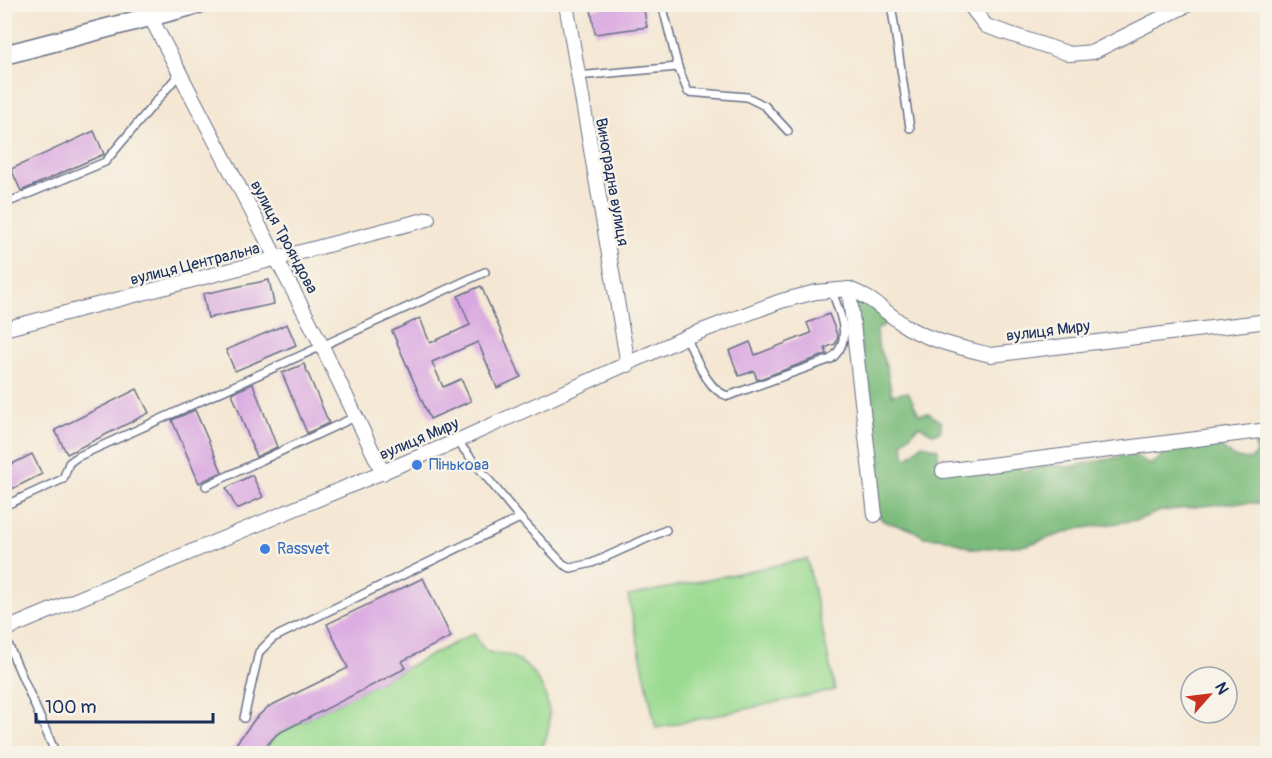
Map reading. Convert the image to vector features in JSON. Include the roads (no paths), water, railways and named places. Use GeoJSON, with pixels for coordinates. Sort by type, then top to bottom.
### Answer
{"type":"FeatureCollection","features":[{"type":"Feature","properties":{"kind":"street"},"geometry":{"type":"LineString","coordinates":[[4,55],[199,4]]}},
{"type":"Feature","properties":{"kind":"street","name":"Виноградна вулиця"},"geometry":{"type":"LineString","coordinates":[[566,4],[628,364]]}},
{"type":"Feature","properties":{"kind":"street"},"geometry":{"type":"LineString","coordinates":[[969,4],[986,26],[1070,54],[1093,51],[1189,4]]}},
{"type":"Feature","properties":{"kind":"street","name":"вулиця Трояндова"},"geometry":{"type":"LineString","coordinates":[[152,18],[321,344],[383,473]]}},
{"type":"Feature","properties":{"kind":"street","name":"вулиця Центральна"},"geometry":{"type":"LineString","coordinates":[[4,329],[278,260],[353,237],[428,219]]}},
{"type":"Feature","properties":{"kind":"street"},"geometry":{"type":"LineString","coordinates":[[849,289],[875,515]]}},
{"type":"Feature","properties":{"kind":"street","name":"вулиця Миру"},"geometry":{"type":"LineString","coordinates":[[4,630],[383,473],[686,338],[781,301],[849,289],[864,294],[908,327],[958,347],[991,355],[1268,321]]}},
{"type":"Feature","properties":{"kind":"street"},"geometry":{"type":"LineString","coordinates":[[943,471],[1268,430]]}},
{"type":"Feature","properties":{"kind":"lane"},"geometry":{"type":"LineString","coordinates":[[662,4],[683,85],[688,92],[747,98],[765,106],[788,131]]}},
{"type":"Feature","properties":{"kind":"lane"},"geometry":{"type":"LineString","coordinates":[[891,4],[910,128]]}},
{"type":"Feature","properties":{"kind":"lane"},"geometry":{"type":"LineString","coordinates":[[577,76],[678,67]]}},
{"type":"Feature","properties":{"kind":"lane"},"geometry":{"type":"LineString","coordinates":[[4,204],[105,162],[180,74]]}},
{"type":"Feature","properties":{"kind":"lane"},"geometry":{"type":"LineString","coordinates":[[4,506],[63,479],[69,463],[78,457],[321,344],[485,272]]}},
{"type":"Feature","properties":{"kind":"lane"},"geometry":{"type":"LineString","coordinates":[[686,338],[712,387],[719,394],[728,396],[831,359],[840,351],[845,342],[843,326],[832,291]]}},
{"type":"Feature","properties":{"kind":"lane"},"geometry":{"type":"LineString","coordinates":[[206,486],[355,417]]}},
{"type":"Feature","properties":{"kind":"lane"},"geometry":{"type":"LineString","coordinates":[[458,441],[520,518],[563,564],[571,568],[592,563],[666,530]]}},
{"type":"Feature","properties":{"kind":"lane"},"geometry":{"type":"LineString","coordinates":[[244,718],[259,652],[273,638],[520,518]]}},
{"type":"Feature","properties":{"kind":"lane"},"geometry":{"type":"LineString","coordinates":[[4,635],[56,753]]}},
{"type":"Feature","properties":{"kind":"place","name":"Пінькова"},"geometry":{"type":"Point","coordinates":[417,465]}},
{"type":"Feature","properties":{"kind":"place","name":"Rassvet"},"geometry":{"type":"Point","coordinates":[265,549]}}]}
